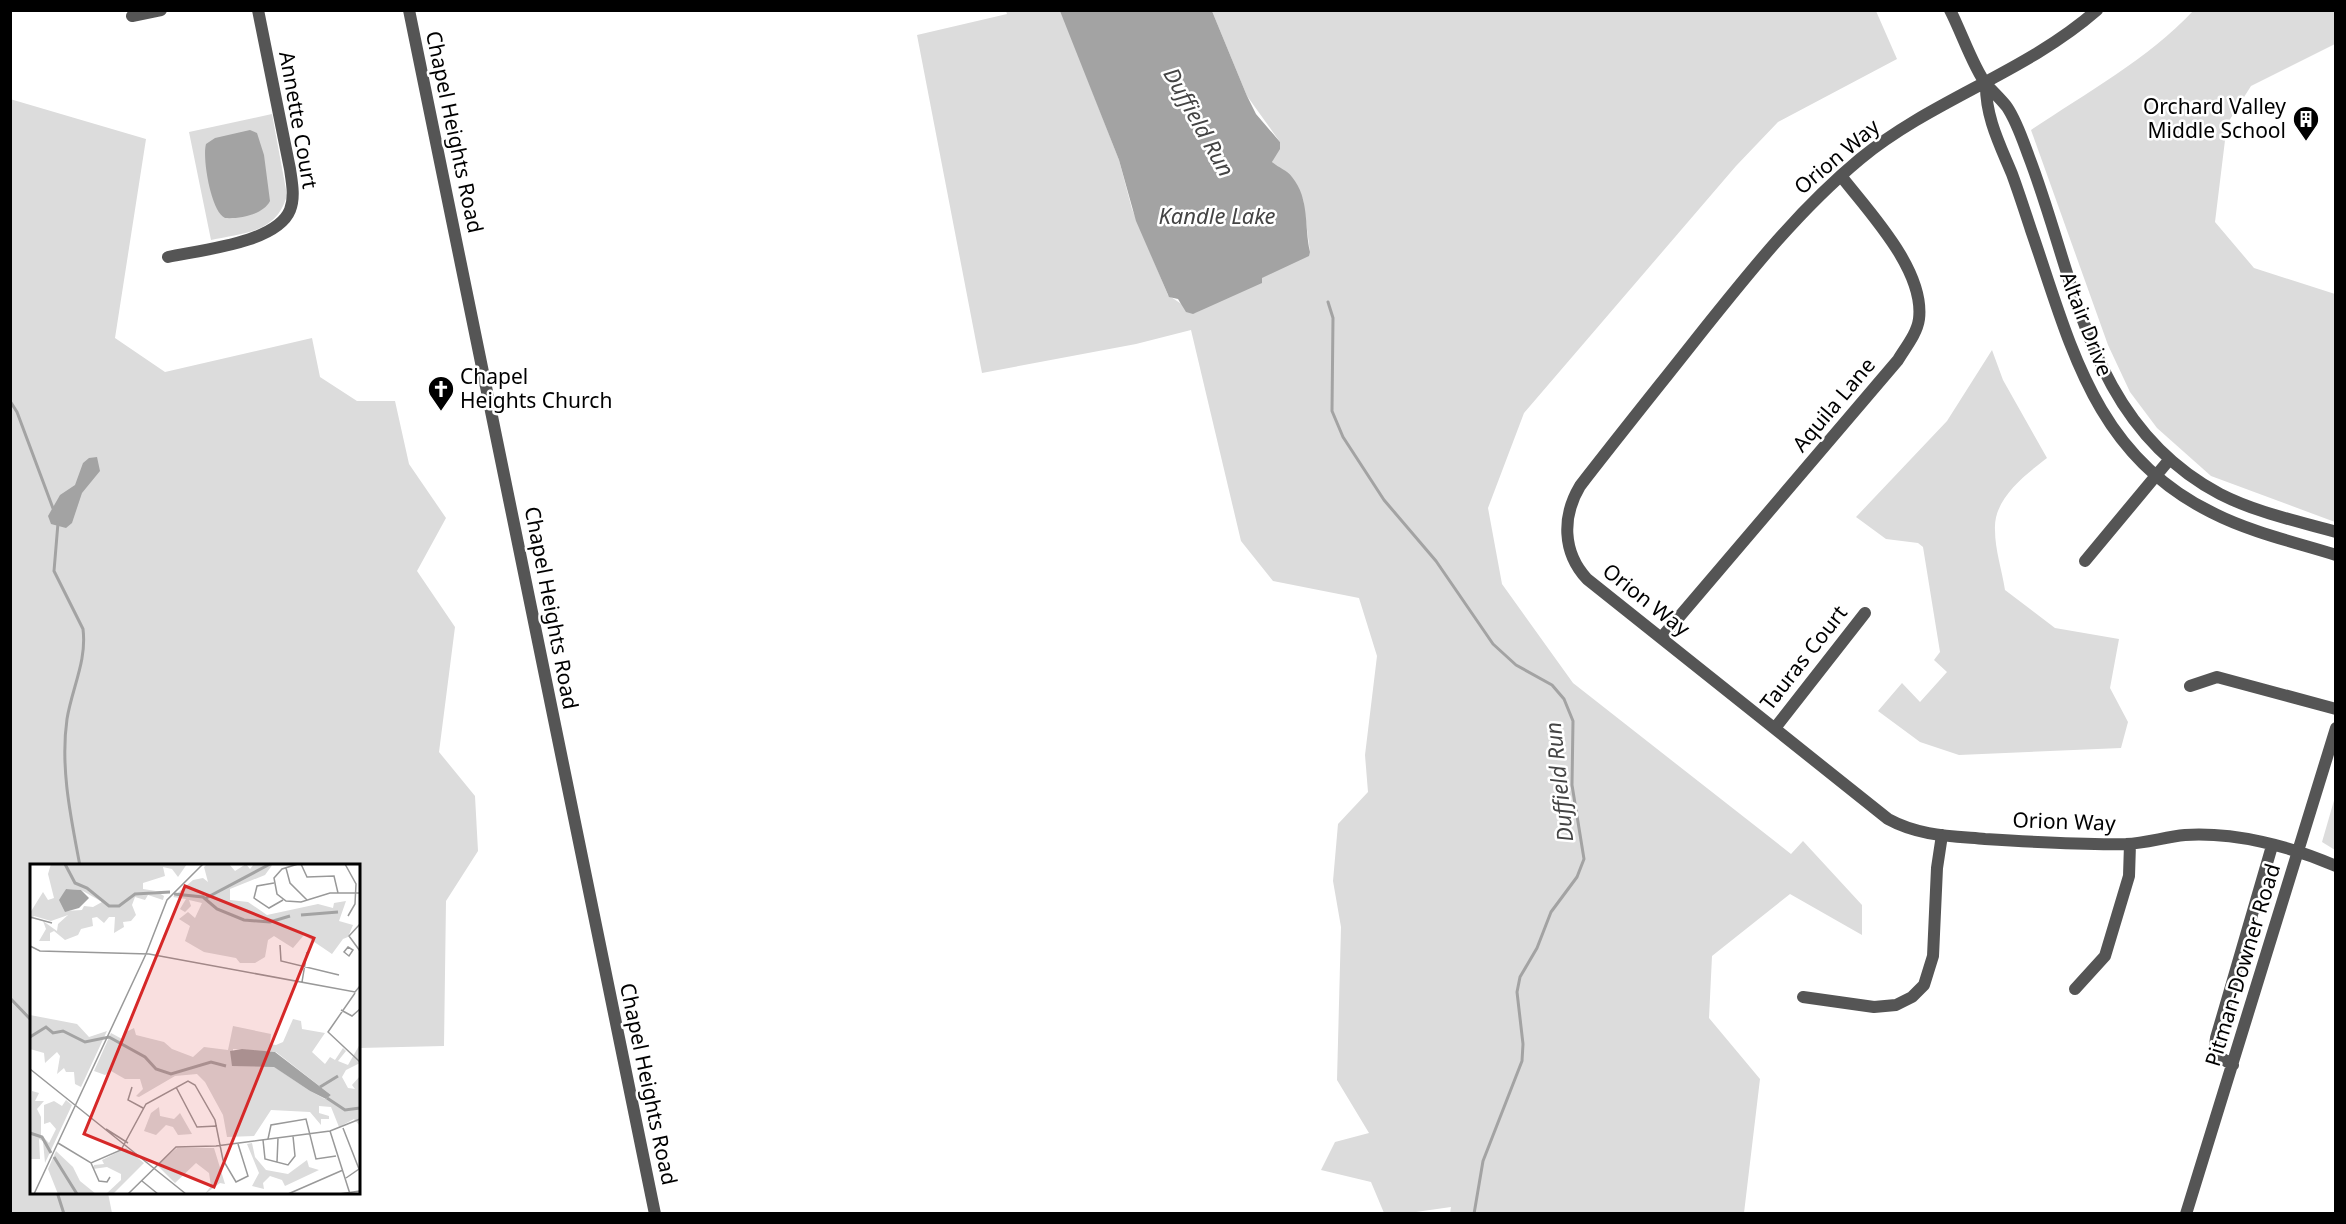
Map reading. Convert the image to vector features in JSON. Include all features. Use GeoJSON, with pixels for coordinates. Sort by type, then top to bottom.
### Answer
{"type":"FeatureCollection","features":[{"type":"Feature","properties":{"kind":"street"},"geometry":{"type":"LineString","coordinates":[[132,16],[161,10]]}},
{"type":"Feature","properties":{"kind":"street","name":"Annette Court"},"geometry":{"type":"LineString","coordinates":[[168,257],[258,236],[279,227],[289,212],[293,196],[290,169],[258,10]]}},
{"type":"Feature","properties":{"kind":"street","name":"Chapel Heights Road"},"geometry":{"type":"LineString","coordinates":[[409,10],[655,1214]]}},
{"type":"Feature","properties":{"kind":"street","name":"Altair Drive"},"geometry":{"type":"LineString","coordinates":[[1950,10],[1986,83],[2008,109],[2016,126],[2100,366],[2131,418],[2169,460],[2218,493],[2237,502],[2336,532]]}},
{"type":"Feature","properties":{"kind":"street","name":"Orion Way"},"geometry":{"type":"LineString","coordinates":[[2097,10],[2058,42],[1913,121],[1841,176],[1801,213],[1761,258],[1572,499],[1567,511],[1566,527],[1571,555],[1578,569],[1888,819],[1917,832],[2130,844],[2204,835],[2237,837],[2297,852],[2336,866]]}},
{"type":"Feature","properties":{"kind":"street","name":"Altair Drive"},"geometry":{"type":"LineString","coordinates":[[1986,83],[1990,120],[2012,176],[2080,371],[2116,431],[2156,475],[2210,512],[2336,555]]}},
{"type":"Feature","properties":{"kind":"street","name":"Aquila Lane"},"geometry":{"type":"LineString","coordinates":[[1662,637],[1898,360],[1914,334],[1919,320],[1918,304],[1907,270],[1880,225],[1841,176]]}},
{"type":"Feature","properties":{"kind":"street"},"geometry":{"type":"LineString","coordinates":[[2085,561],[2169,460]]}},
{"type":"Feature","properties":{"kind":"street"},"geometry":{"type":"LineString","coordinates":[[2314,549],[2321,528]]}},
{"type":"Feature","properties":{"kind":"street","name":"Tauras Court"},"geometry":{"type":"LineString","coordinates":[[1775,728],[1865,612]]}},
{"type":"Feature","properties":{"kind":"street"},"geometry":{"type":"LineString","coordinates":[[2190,686],[2217,676],[2336,709]]}},
{"type":"Feature","properties":{"kind":"street","name":"Pitman-Downer Road"},"geometry":{"type":"LineString","coordinates":[[2186,1214],[2336,728]]}},
{"type":"Feature","properties":{"kind":"street"},"geometry":{"type":"LineString","coordinates":[[1803,998],[1874,1007],[1896,1005],[1912,997],[1924,985],[1933,956],[1937,868],[1942,835]]}},
{"type":"Feature","properties":{"kind":"street"},"geometry":{"type":"LineString","coordinates":[[2075,989],[2105,956],[2129,876],[2130,844]]}},
{"type":"Feature","properties":{"kind":"street"},"geometry":{"type":"LineString","coordinates":[[2233,1065],[2217,1056],[2214,1049],[2272,846]]}},
{"type":"Feature","properties":{"kind":"shaded area"},"geometry":{"type":"Polygon","coordinates":[[[1006,11],[1061,11],[1119,160],[1132,209],[1168,295],[1195,313],[1310,252],[1303,199],[1272,162],[1280,142],[1247,96],[1212,11],[1876,11],[1897,59],[1778,122],[1736,166],[1524,413],[1488,508],[1502,584],[1573,683],[1791,854],[1803,841],[1862,905],[1862,935],[1790,894],[1712,956],[1709,1018],[1760,1079],[1744,1213],[1450,1213],[1451,1207],[1409,1213],[1384,1213],[1371,1182],[1321,1170],[1335,1142],[1369,1133],[1337,1080],[1341,927],[1333,881],[1338,824],[1368,792],[1365,755],[1377,656],[1359,598],[1273,581],[1241,541],[1191,330],[1136,344],[982,373],[917,35],[1007,14],[1006,11]]]}},
{"type":"Feature","properties":{"kind":"shaded area"},"geometry":{"type":"Polygon","coordinates":[[[2193,11],[2335,11],[2335,44],[2251,86],[2227,124],[2215,222],[2254,268],[2335,294],[2335,522],[2211,476],[2157,428],[2130,392],[2108,345],[2031,130],[2136,60],[2193,11]]]}},
{"type":"Feature","properties":{"kind":"shaded area"},"geometry":{"type":"Polygon","coordinates":[[[10,99],[146,139],[115,338],[165,372],[312,338],[320,377],[357,401],[395,401],[409,464],[446,518],[417,571],[455,627],[439,752],[475,796],[478,851],[446,901],[444,1046],[360,1048],[360,864],[30,864],[30,1194],[108,1194],[112,1213],[11,1213],[10,99]]]}},
{"type":"Feature","properties":{"kind":"shaded area"},"geometry":{"type":"Polygon","coordinates":[[[272,114],[287,195],[282,208],[276,217],[258,229],[211,240],[189,132],[272,114]]]}},
{"type":"Feature","properties":{"kind":"shaded area"},"geometry":{"type":"Polygon","coordinates":[[[1992,350],[2003,380],[2047,458],[2012,489],[1999,508],[1995,530],[1996,545],[2005,590],[2055,628],[2119,639],[2110,688],[2128,722],[2121,748],[1959,755],[1920,742],[1878,711],[1902,683],[1920,702],[1947,672],[1934,660],[1940,652],[1923,547],[1918,543],[1886,539],[1856,517],[1947,421],[1992,350]]]}},
{"type":"Feature","properties":{"kind":"shaded area"},"geometry":{"type":"Polygon","coordinates":[[[2335,797],[2335,850],[2322,842],[2335,797]]]}},
{"type":"Feature","properties":{"kind":"water","name":"Kandle Lake"},"geometry":{"type":"Polygon","coordinates":[[[1060,11],[1212,11],[1256,114],[1280,142],[1280,149],[1272,162],[1290,175],[1302,194],[1306,213],[1309,256],[1262,278],[1262,283],[1193,314],[1186,312],[1178,299],[1169,297],[1136,221],[1119,160],[1060,11]]]}},
{"type":"Feature","properties":{"kind":"water"},"geometry":{"type":"Polygon","coordinates":[[[250,130],[257,133],[264,155],[270,201],[267,206],[256,213],[244,217],[225,218],[220,214],[212,196],[205,161],[206,144],[215,138],[250,130]]]}},
{"type":"Feature","properties":{"kind":"water"},"geometry":{"type":"Polygon","coordinates":[[[97,457],[100,471],[82,493],[72,523],[66,528],[51,524],[48,516],[60,495],[75,485],[83,463],[89,458],[97,457]]]}},
{"type":"Feature","properties":{"kind":"waterway","name":"Duffield Run"},"geometry":{"type":"LineString","coordinates":[[1328,302],[1333,318],[1332,411],[1343,437],[1384,500],[1436,561],[1493,644],[1516,665],[1552,685],[1564,699],[1573,721],[1572,785],[1584,859],[1577,877],[1551,912],[1537,948],[1520,977],[1517,992],[1523,1044],[1522,1061],[1483,1161],[1474,1214]]}},
{"type":"Feature","properties":{"kind":"waterway"},"geometry":{"type":"LineString","coordinates":[[10,401],[17,412],[54,511]]}},
{"type":"Feature","properties":{"kind":"waterway"},"geometry":{"type":"LineString","coordinates":[[58,523],[54,571],[83,629],[84,641],[65,737],[67,793],[80,864]]}},
{"type":"Feature","properties":{"kind":"waterway"},"geometry":{"type":"LineString","coordinates":[[10,998],[30,1019]]}},
{"type":"Feature","properties":{"kind":"waterway"},"geometry":{"type":"LineString","coordinates":[[58,1194],[64,1214]]}},
{"type":"Feature","properties":{"kind":"place","name":"Orchard Valley Middle School"},"geometry":{"type":"Point","coordinates":[2306,142]}},
{"type":"Feature","properties":{"kind":"place","name":"Chapel Heights Church"},"geometry":{"type":"Point","coordinates":[441,412]}}]}
